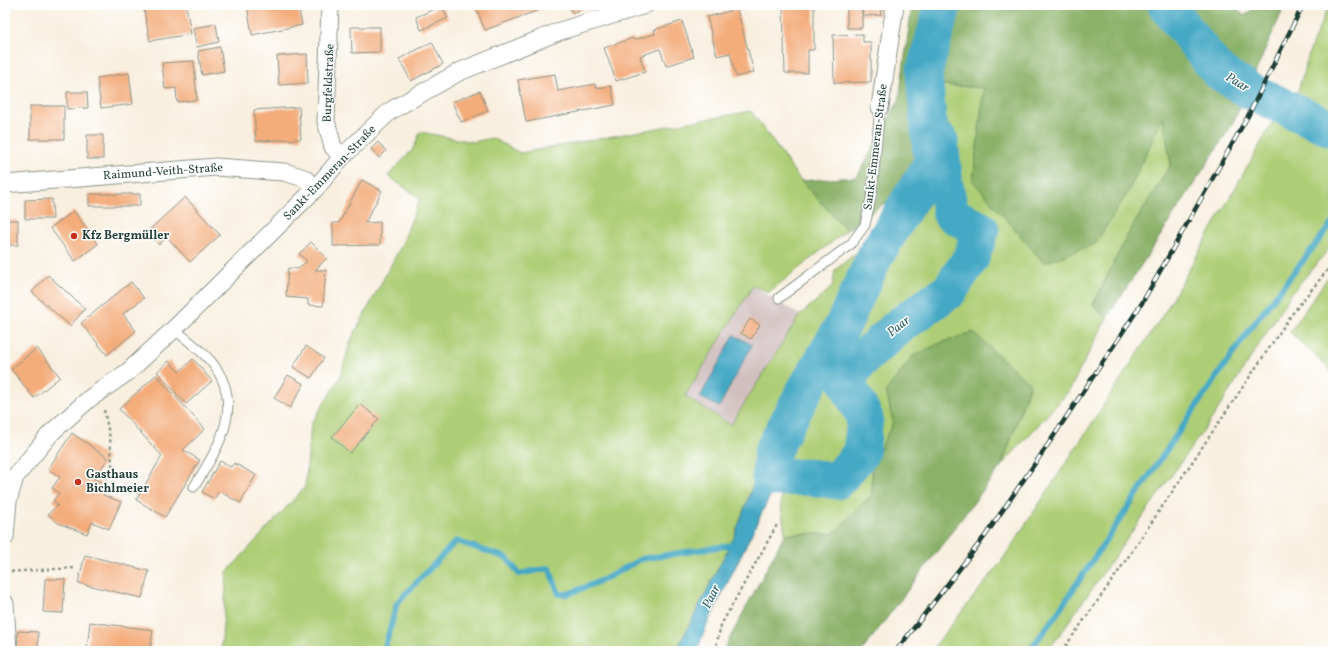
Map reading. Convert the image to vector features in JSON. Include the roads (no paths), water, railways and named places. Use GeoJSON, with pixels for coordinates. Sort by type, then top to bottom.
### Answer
{"type":"FeatureCollection","features":[{"type":"Feature","properties":{"kind":"street","name":"Burgfeldstraße"},"geometry":{"type":"LineString","coordinates":[[330,5],[326,121],[333,147],[342,157]]}},
{"type":"Feature","properties":{"kind":"street","name":"Sankt-Emmeran-Straße"},"geometry":{"type":"LineString","coordinates":[[5,536],[8,501],[15,476],[51,433],[89,399],[129,371],[174,329],[316,188],[342,157],[390,111],[459,72],[560,31],[645,5]]}},
{"type":"Feature","properties":{"kind":"street","name":"Sankt-Emmeran-Straße"},"geometry":{"type":"LineString","coordinates":[[880,107],[895,5]]}},
{"type":"Feature","properties":{"kind":"street","name":"Raimund-Veith-Straße"},"geometry":{"type":"LineString","coordinates":[[5,184],[216,167],[284,172],[304,178],[316,188]]}},
{"type":"Feature","properties":{"kind":"street"},"geometry":{"type":"LineString","coordinates":[[5,603],[8,651]]}},
{"type":"Feature","properties":{"kind":"lane","name":"Sankt-Emmeran-Straße"},"geometry":{"type":"LineString","coordinates":[[780,298],[851,244],[865,224],[872,194],[880,107]]}},
{"type":"Feature","properties":{"kind":"lane"},"geometry":{"type":"LineString","coordinates":[[174,329],[213,363],[224,381],[229,401],[226,424],[218,448],[194,487]]}},
{"type":"Feature","properties":{"kind":"water"},"geometry":{"type":"Polygon","coordinates":[[[1209,51],[1244,76],[1297,94],[1333,111],[1333,142],[1275,118],[1219,90],[1195,59],[1209,51]]]}},
{"type":"Feature","properties":{"kind":"water"},"geometry":{"type":"Polygon","coordinates":[[[734,335],[752,345],[719,407],[700,397],[734,335]]]}},
{"type":"Feature","properties":{"kind":"water"},"geometry":{"type":"Polygon","coordinates":[[[767,426],[792,434],[778,458],[777,482],[706,627],[697,651],[676,651],[734,537],[762,459],[767,426]]]}},
{"type":"Feature","properties":{"kind":"waterway","name":"Paar"},"geometry":{"type":"LineString","coordinates":[[770,478],[772,452],[802,395],[842,327],[875,256],[932,163],[924,73],[943,5]]}},
{"type":"Feature","properties":{"kind":"waterway","name":"Paar"},"geometry":{"type":"LineString","coordinates":[[1166,5],[1218,71],[1248,90],[1333,129]]}},
{"type":"Feature","properties":{"kind":"waterway","name":"Paar"},"geometry":{"type":"LineString","coordinates":[[770,478],[809,477],[837,481],[861,453],[865,418],[846,382],[858,363],[900,325],[949,291],[971,258],[981,230],[951,214],[945,185],[940,141]]}},
{"type":"Feature","properties":{"kind":"waterway"},"geometry":{"type":"LineString","coordinates":[[1029,651],[1056,615],[1182,427],[1250,329],[1333,222]]}},
{"type":"Feature","properties":{"kind":"waterway"},"geometry":{"type":"LineString","coordinates":[[384,651],[397,603],[456,541],[507,558],[519,574],[549,568],[559,594],[568,594],[605,579],[641,559],[738,544]]}},
{"type":"Feature","properties":{"kind":"railway"},"geometry":{"type":"LineString","coordinates":[[896,651],[985,536],[1142,303],[1248,116],[1303,5]]}},
{"type":"Feature","properties":{"kind":"place","name":"Kfz Bergmüller"},"geometry":{"type":"Point","coordinates":[74,236]}},
{"type":"Feature","properties":{"kind":"place","name":"Gasthaus Bichlmeier"},"geometry":{"type":"Point","coordinates":[78,482]}}]}
